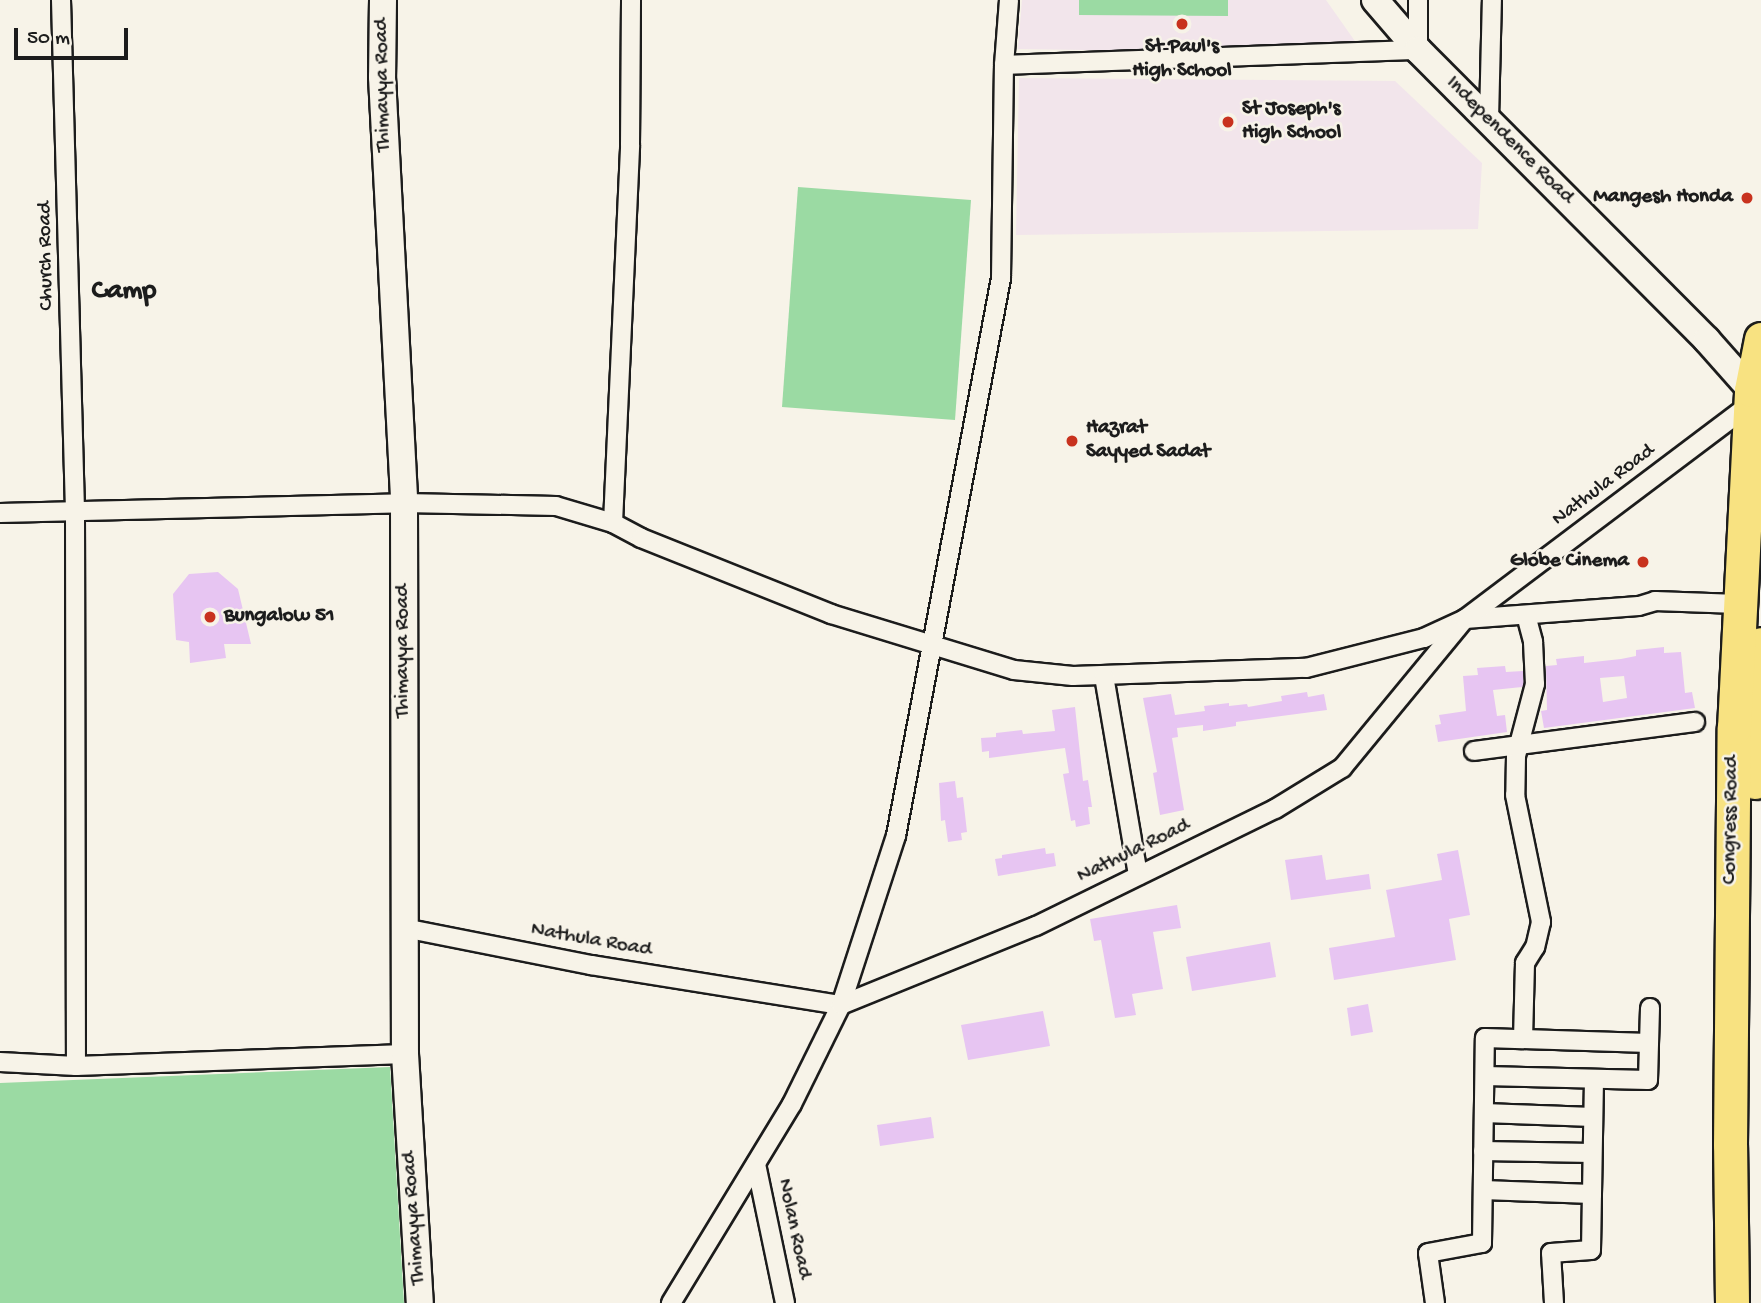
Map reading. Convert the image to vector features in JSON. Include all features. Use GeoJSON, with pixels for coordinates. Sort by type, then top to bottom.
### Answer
{"type":"FeatureCollection","features":[{"type":"Feature","properties":{"kind":"highway","name":"Congress Road"},"geometry":{"type":"LineString","coordinates":[[1732,1303],[1730,932],[1750,595],[1754,398],[1761,339]]}},
{"type":"Feature","properties":{"kind":"highway","name":"Congress Road"},"geometry":{"type":"LineString","coordinates":[[1752,1303],[1751,876],[1761,644]]}},
{"type":"Feature","properties":{"kind":"street","name":"Church Road"},"geometry":{"type":"LineString","coordinates":[[61,0],[75,512],[76,1066]]}},
{"type":"Feature","properties":{"kind":"street","name":"Thimayya Road"},"geometry":{"type":"LineString","coordinates":[[383,0],[382,77],[404,503],[405,1054],[421,1303]]}},
{"type":"Feature","properties":{"kind":"street"},"geometry":{"type":"LineString","coordinates":[[613,523],[630,145],[631,0]]}},
{"type":"Feature","properties":{"kind":"street"},"geometry":{"type":"LineString","coordinates":[[671,1303],[792,1104],[841,1005],[896,835],[1000,278],[1004,65],[1009,0]]}},
{"type":"Feature","properties":{"kind":"street","name":"Independence Road"},"geometry":{"type":"LineString","coordinates":[[1375,0],[1418,50],[1707,341],[1754,398]]}},
{"type":"Feature","properties":{"kind":"street"},"geometry":{"type":"LineString","coordinates":[[1004,65],[1418,50],[1418,0]]}},
{"type":"Feature","properties":{"kind":"street"},"geometry":{"type":"LineString","coordinates":[[1489,120],[1492,0]]}},
{"type":"Feature","properties":{"kind":"street","name":"Nathula Road"},"geometry":{"type":"LineString","coordinates":[[404,928],[591,965],[841,1005],[1036,926],[1275,809],[1342,768],[1465,619],[1754,398]]}},
{"type":"Feature","properties":{"kind":"street"},"geometry":{"type":"LineString","coordinates":[[0,513],[404,503],[556,506],[613,523],[640,538],[831,614],[1014,670],[1073,676],[1306,668],[1424,638],[1465,619],[1750,595]]}},
{"type":"Feature","properties":{"kind":"street"},"geometry":{"type":"LineString","coordinates":[[1523,1039],[1525,962],[1535,947],[1541,922],[1515,795],[1519,745],[1535,684],[1533,642],[1526,615]]}},
{"type":"Feature","properties":{"kind":"street"},"geometry":{"type":"LineString","coordinates":[[1104,676],[1138,875]]}},
{"type":"Feature","properties":{"kind":"street"},"geometry":{"type":"LineString","coordinates":[[1474,751],[1695,722]]}},
{"type":"Feature","properties":{"kind":"street"},"geometry":{"type":"LineString","coordinates":[[1485,1076],[1648,1080],[1650,1008]]}},
{"type":"Feature","properties":{"kind":"street"},"geometry":{"type":"LineString","coordinates":[[1434,1303],[1428,1253],[1482,1243],[1486,1038],[1649,1043]]}},
{"type":"Feature","properties":{"kind":"street"},"geometry":{"type":"LineString","coordinates":[[0,1062],[76,1066],[405,1054]]}},
{"type":"Feature","properties":{"kind":"street"},"geometry":{"type":"LineString","coordinates":[[1554,1303],[1551,1253],[1591,1250],[1594,1079]]}},
{"type":"Feature","properties":{"kind":"street"},"geometry":{"type":"LineString","coordinates":[[1484,1114],[1593,1117]]}},
{"type":"Feature","properties":{"kind":"street"},"geometry":{"type":"LineString","coordinates":[[1483,1151],[1592,1153]]}},
{"type":"Feature","properties":{"kind":"street","name":"Nolan Road"},"geometry":{"type":"LineString","coordinates":[[755,1164],[785,1303]]}},
{"type":"Feature","properties":{"kind":"street"},"geometry":{"type":"LineString","coordinates":[[1483,1190],[1592,1194]]}},
{"type":"Feature","properties":{"kind":"shaded area","name":"St Paul's High School"},"geometry":{"type":"Polygon","coordinates":[[[1022,0],[1326,0],[1364,54],[1018,49],[1022,0]]]}},
{"type":"Feature","properties":{"kind":"shaded area","name":"St Joseph's High School"},"geometry":{"type":"Polygon","coordinates":[[[1019,78],[1395,81],[1482,163],[1478,229],[1016,235],[1019,78]]]}},
{"type":"Feature","properties":{"kind":"green space"},"geometry":{"type":"Polygon","coordinates":[[[1079,0],[1228,0],[1228,16],[1079,15],[1079,0]]]}},
{"type":"Feature","properties":{"kind":"green space"},"geometry":{"type":"Polygon","coordinates":[[[798,187],[971,200],[955,420],[782,407],[798,187]]]}},
{"type":"Feature","properties":{"kind":"green space"},"geometry":{"type":"Polygon","coordinates":[[[390,1067],[404,1303],[0,1303],[0,1083],[390,1067]]]}},
{"type":"Feature","properties":{"kind":"building","name":"Bungalow 51"},"geometry":{"type":"Polygon","coordinates":[[[218,572],[238,589],[251,644],[224,644],[226,658],[190,663],[189,642],[176,640],[173,594],[189,574],[218,572]]]}},
{"type":"Feature","properties":{"kind":"building"},"geometry":{"type":"Polygon","coordinates":[[[1664,647],[1664,653],[1681,652],[1685,693],[1692,692],[1695,708],[1544,728],[1541,711],[1547,710],[1546,666],[1557,665],[1556,659],[1584,656],[1584,663],[1621,659],[1636,656],[1636,650],[1664,647]],[[1624,676],[1600,678],[1603,702],[1627,698],[1624,676]]]}},
{"type":"Feature","properties":{"kind":"building"},"geometry":{"type":"Polygon","coordinates":[[[1505,666],[1506,672],[1523,671],[1524,683],[1522,687],[1493,690],[1497,716],[1505,715],[1507,732],[1438,742],[1435,725],[1441,724],[1439,715],[1466,711],[1463,676],[1478,675],[1477,668],[1505,666]]]}},
{"type":"Feature","properties":{"kind":"building"},"geometry":{"type":"Polygon","coordinates":[[[1307,692],[1308,697],[1324,694],[1327,710],[1236,722],[1236,726],[1203,731],[1203,725],[1177,728],[1178,737],[1172,738],[1184,810],[1160,815],[1153,773],[1157,772],[1143,698],[1171,694],[1175,715],[1205,711],[1204,706],[1229,703],[1229,706],[1247,704],[1248,707],[1282,701],[1281,696],[1307,692]]]}},
{"type":"Feature","properties":{"kind":"building"},"geometry":{"type":"Polygon","coordinates":[[[1075,707],[1083,781],[1088,780],[1092,807],[1088,807],[1090,824],[1076,827],[1075,820],[1071,821],[1063,774],[1069,773],[1065,748],[989,758],[989,751],[982,752],[981,738],[1022,730],[1023,734],[1055,731],[1052,710],[1075,707]]]}},
{"type":"Feature","properties":{"kind":"building"},"geometry":{"type":"Polygon","coordinates":[[[955,781],[957,798],[963,797],[967,832],[961,833],[962,840],[948,842],[945,820],[941,821],[939,783],[955,781]]]}},
{"type":"Feature","properties":{"kind":"building"},"geometry":{"type":"Polygon","coordinates":[[[1045,848],[1046,854],[1054,853],[1056,866],[998,876],[995,859],[1002,858],[1002,855],[1045,848]]]}},
{"type":"Feature","properties":{"kind":"building"},"geometry":{"type":"Polygon","coordinates":[[[1458,850],[1470,915],[1449,919],[1456,960],[1334,980],[1329,948],[1395,937],[1386,890],[1442,880],[1437,854],[1458,850]]]}},
{"type":"Feature","properties":{"kind":"building"},"geometry":{"type":"Polygon","coordinates":[[[1322,855],[1326,880],[1369,874],[1371,889],[1291,900],[1285,860],[1322,855]]]}},
{"type":"Feature","properties":{"kind":"building"},"geometry":{"type":"Polygon","coordinates":[[[1177,905],[1181,928],[1153,932],[1163,989],[1132,994],[1136,1015],[1115,1018],[1101,940],[1094,941],[1090,919],[1177,905]]]}},
{"type":"Feature","properties":{"kind":"building"},"geometry":{"type":"Polygon","coordinates":[[[1270,942],[1276,977],[1192,991],[1186,957],[1270,942]]]}},
{"type":"Feature","properties":{"kind":"building"},"geometry":{"type":"Polygon","coordinates":[[[1368,1004],[1373,1032],[1351,1036],[1347,1008],[1368,1004]]]}},
{"type":"Feature","properties":{"kind":"building"},"geometry":{"type":"Polygon","coordinates":[[[1043,1011],[1050,1046],[968,1060],[961,1025],[1043,1011]]]}},
{"type":"Feature","properties":{"kind":"building"},"geometry":{"type":"Polygon","coordinates":[[[931,1117],[934,1138],[880,1146],[877,1125],[931,1117]]]}},
{"type":"Feature","properties":{"kind":"place","name":"St Paul's High School"},"geometry":{"type":"Point","coordinates":[1182,24]}},
{"type":"Feature","properties":{"kind":"place","name":"St Joseph's High School"},"geometry":{"type":"Point","coordinates":[1228,122]}},
{"type":"Feature","properties":{"kind":"place","name":"Mangesh Honda"},"geometry":{"type":"Point","coordinates":[1747,198]}},
{"type":"Feature","properties":{"kind":"place","name":"Hazrat Sayyed Sadat"},"geometry":{"type":"Point","coordinates":[1072,441]}},
{"type":"Feature","properties":{"kind":"place","name":"Globe Cinema"},"geometry":{"type":"Point","coordinates":[1643,562]}},
{"type":"Feature","properties":{"kind":"place","name":"Bungalow 51"},"geometry":{"type":"Point","coordinates":[210,617]}},
{"type":"Feature","properties":{"kind":"district","name":"Camp"},"geometry":{"type":"Point","coordinates":[124,292]}}]}
